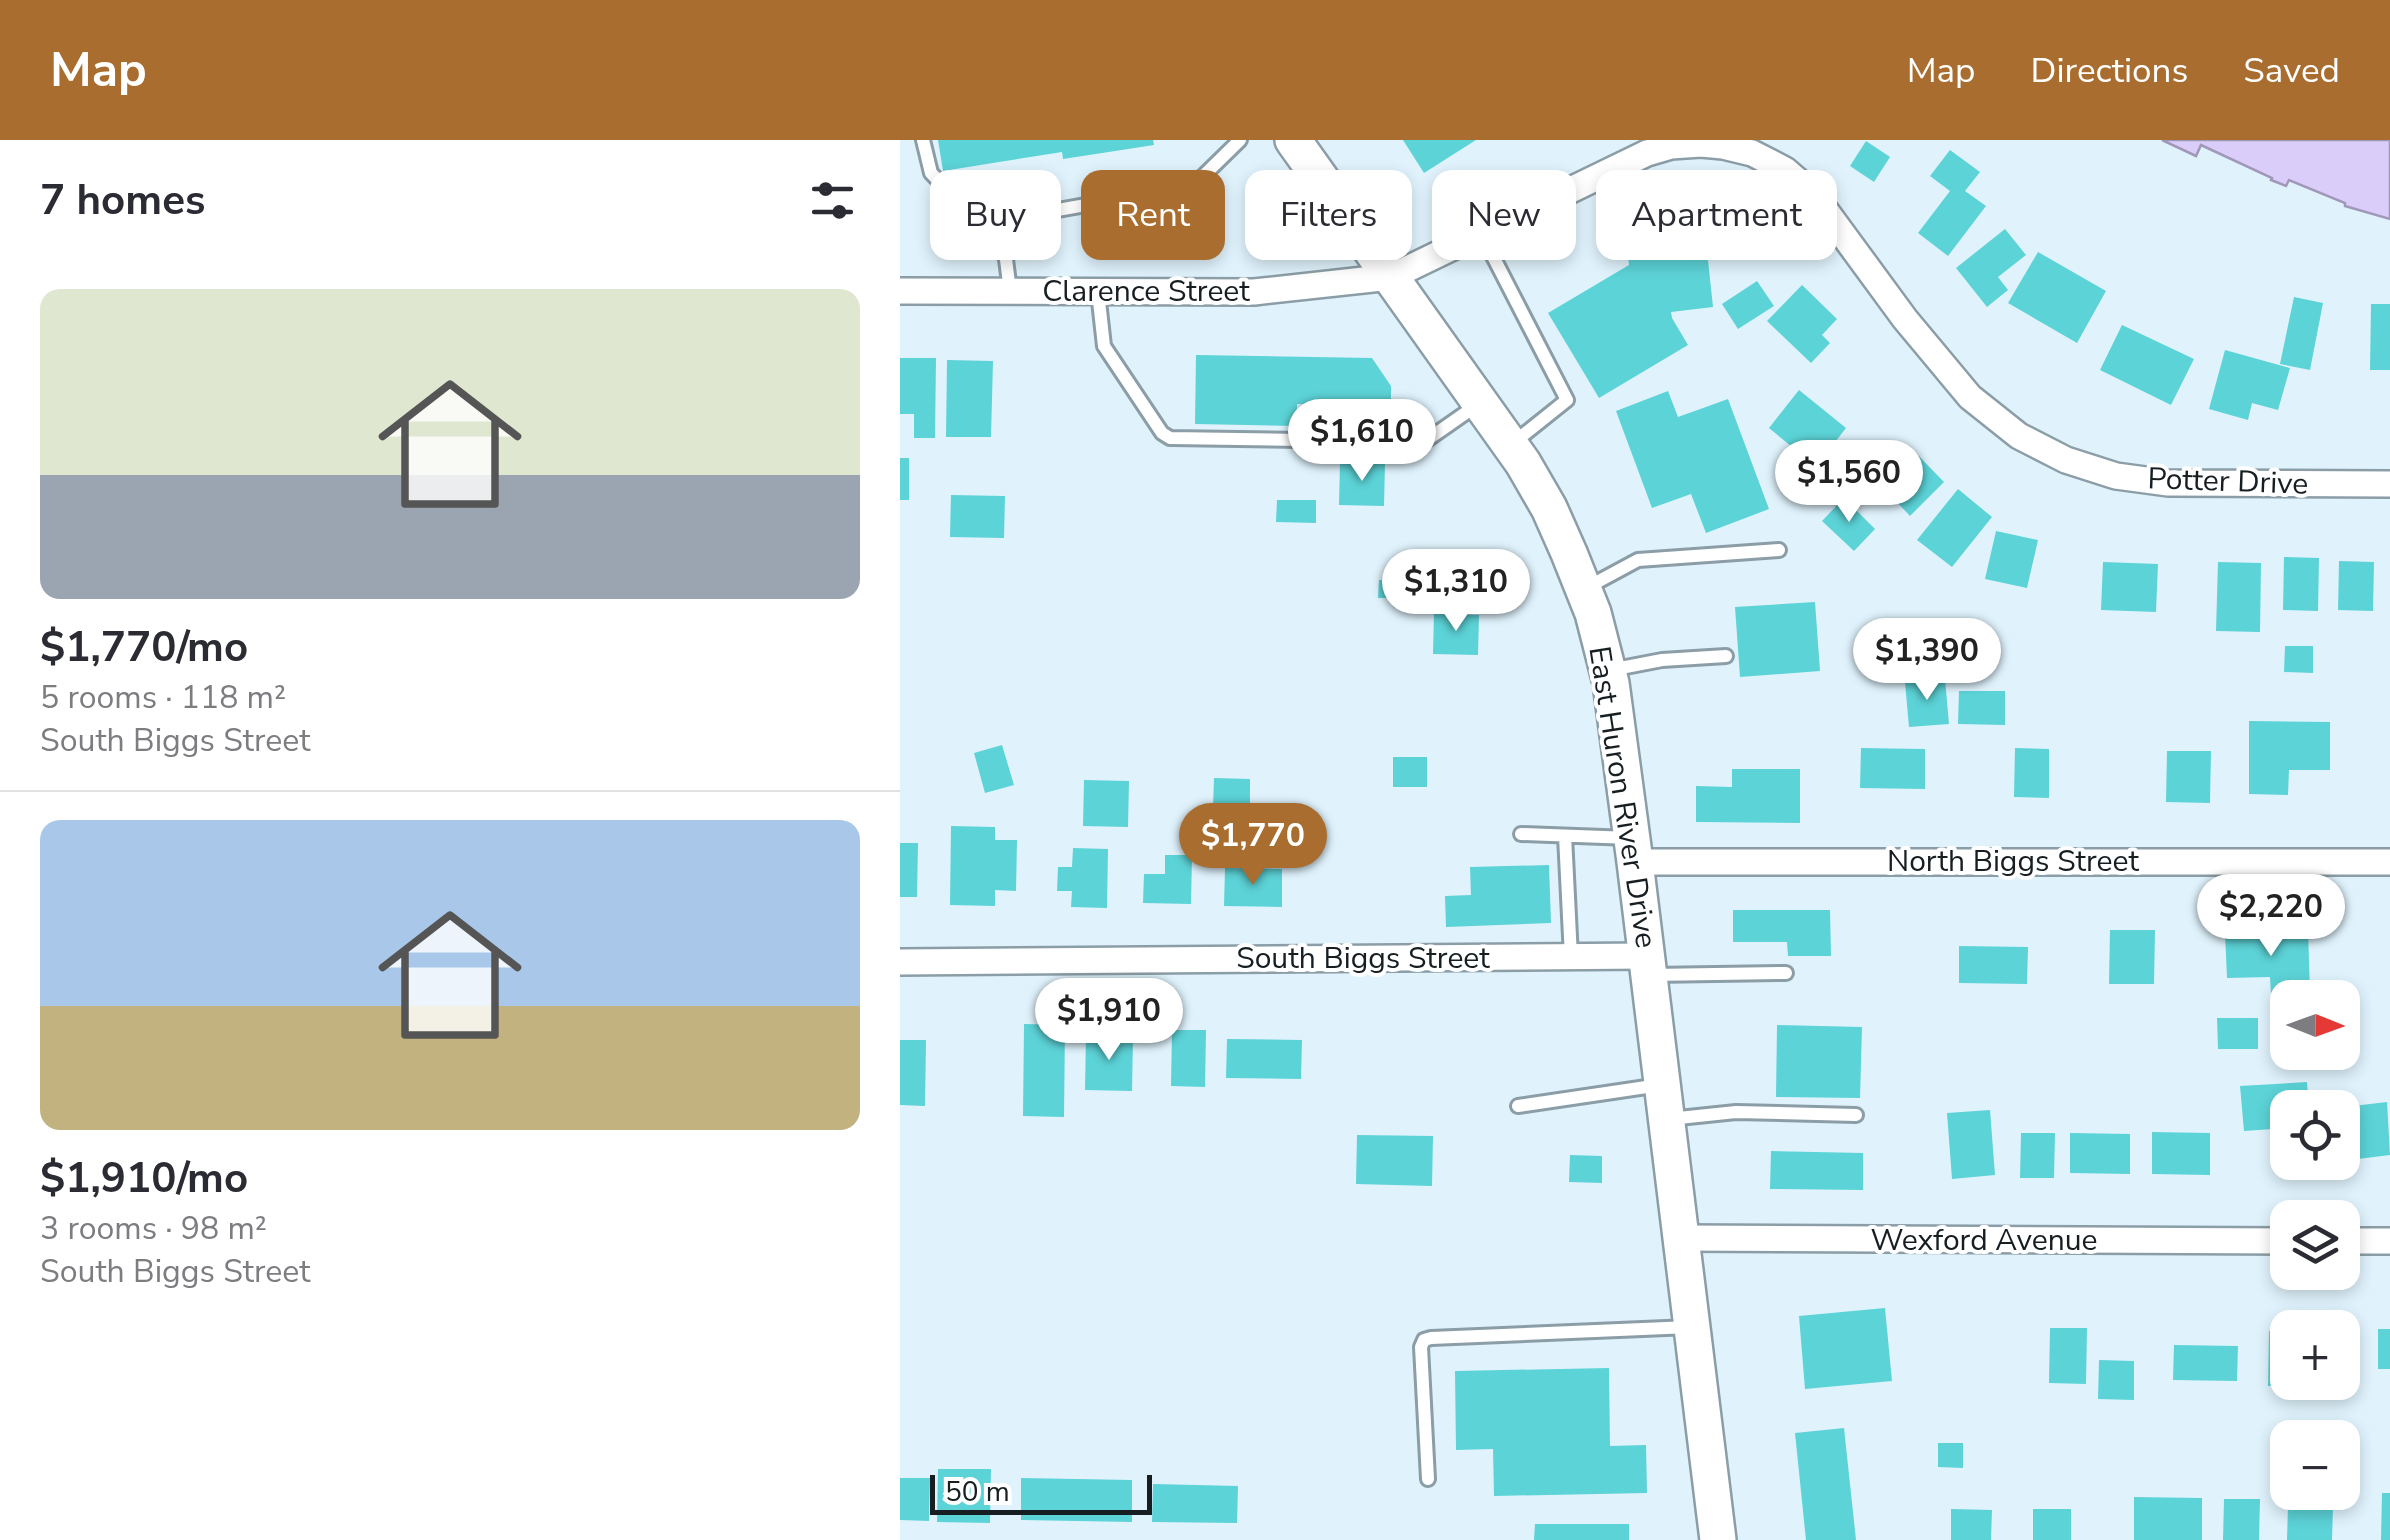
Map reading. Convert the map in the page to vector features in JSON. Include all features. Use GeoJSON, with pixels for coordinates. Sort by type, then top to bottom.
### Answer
{"type":"FeatureCollection","features":[{"type":"Feature","properties":{"kind":"main road","name":"East Huron River Drive"},"geometry":{"type":"LineString","coordinates":[[1293,140],[1523,462],[1549,508],[1593,613],[1608,670],[1634,850],[1718,1540]]}},
{"type":"Feature","properties":{"kind":"street","name":"Potter Drive"},"geometry":{"type":"LineString","coordinates":[[1576,182],[1638,148],[1700,144],[1752,153],[1785,170],[1814,194],[1905,318],[1970,397],[2019,436],[2066,460],[2116,476],[2168,483],[2390,484]]}},
{"type":"Feature","properties":{"kind":"street","name":"Potter Drive"},"geometry":{"type":"LineString","coordinates":[[1391,278],[1432,258]]}},
{"type":"Feature","properties":{"kind":"street","name":"Clarence Street"},"geometry":{"type":"LineString","coordinates":[[900,291],[1254,292],[1391,278]]}},
{"type":"Feature","properties":{"kind":"street","name":"North Biggs Street"},"geometry":{"type":"LineString","coordinates":[[1634,850],[2390,862]]}},
{"type":"Feature","properties":{"kind":"street","name":"South Biggs Street"},"geometry":{"type":"LineString","coordinates":[[900,962],[1571,956],[1648,965]]}},
{"type":"Feature","properties":{"kind":"street","name":"Wexford Avenue"},"geometry":{"type":"LineString","coordinates":[[1682,1238],[2270,1240]]}},
{"type":"Feature","properties":{"kind":"street"},"geometry":{"type":"LineString","coordinates":[[2360,1240],[2390,1241]]}},
{"type":"Feature","properties":{"kind":"lane"},"geometry":{"type":"LineString","coordinates":[[923,140],[930,172]]}},
{"type":"Feature","properties":{"kind":"lane"},"geometry":{"type":"LineString","coordinates":[[1061,209],[1193,186],[1240,140]]}},
{"type":"Feature","properties":{"kind":"lane"},"geometry":{"type":"LineString","coordinates":[[1006,260],[1010,291]]}},
{"type":"Feature","properties":{"kind":"lane"},"geometry":{"type":"LineString","coordinates":[[1495,260],[1567,400],[1510,445]]}},
{"type":"Feature","properties":{"kind":"lane"},"geometry":{"type":"LineString","coordinates":[[1098,292],[1104,346],[1162,434],[1170,438],[1424,442],[1480,403]]}},
{"type":"Feature","properties":{"kind":"lane"},"geometry":{"type":"LineString","coordinates":[[1584,589],[1638,560],[1779,550]]}},
{"type":"Feature","properties":{"kind":"lane"},"geometry":{"type":"LineString","coordinates":[[1608,670],[1662,660],[1726,656]]}},
{"type":"Feature","properties":{"kind":"lane"},"geometry":{"type":"LineString","coordinates":[[1521,834],[1565,836],[1634,850]]}},
{"type":"Feature","properties":{"kind":"lane"},"geometry":{"type":"LineString","coordinates":[[1565,836],[1571,956]]}},
{"type":"Feature","properties":{"kind":"lane"},"geometry":{"type":"LineString","coordinates":[[1648,965],[1786,972]]}},
{"type":"Feature","properties":{"kind":"lane"},"geometry":{"type":"LineString","coordinates":[[1518,1106],[1664,1102],[1736,1112],[1856,1114]]}},
{"type":"Feature","properties":{"kind":"lane"},"geometry":{"type":"LineString","coordinates":[[1428,1478],[1421,1346],[1424,1340],[1692,1326]]}},
{"type":"Feature","properties":{"kind":"shaded area"},"geometry":{"type":"Polygon","coordinates":[[[2162,140],[2390,140],[2390,219],[2345,206],[2289,180],[2286,186],[2201,145],[2196,156],[2162,140]]]}},
{"type":"Feature","properties":{"kind":"building"},"geometry":{"type":"Polygon","coordinates":[[[938,140],[1153,140],[1154,145],[1063,159],[1062,152],[943,170],[938,140]]]}},
{"type":"Feature","properties":{"kind":"building"},"geometry":{"type":"Polygon","coordinates":[[[1403,140],[1476,140],[1424,173],[1403,140]]]}},
{"type":"Feature","properties":{"kind":"building"},"geometry":{"type":"Polygon","coordinates":[[[1866,141],[1890,157],[1874,182],[1850,166],[1866,141]]]}},
{"type":"Feature","properties":{"kind":"building"},"geometry":{"type":"Polygon","coordinates":[[[1950,150],[1980,172],[1965,191],[1986,206],[1948,256],[1918,233],[1950,191],[1930,176],[1950,150]]]}},
{"type":"Feature","properties":{"kind":"building"},"geometry":{"type":"Polygon","coordinates":[[[2005,229],[2026,255],[1998,277],[2008,290],[1987,307],[1956,268],[2005,229]]]}},
{"type":"Feature","properties":{"kind":"building"},"geometry":{"type":"Polygon","coordinates":[[[2038,252],[2106,291],[2077,343],[2008,303],[2038,252]]]}},
{"type":"Feature","properties":{"kind":"building"},"geometry":{"type":"Polygon","coordinates":[[[1628,260],[1708,260],[1713,307],[1671,312],[1688,345],[1599,398],[1548,313],[1629,265],[1628,260]]]}},
{"type":"Feature","properties":{"kind":"building"},"geometry":{"type":"Polygon","coordinates":[[[1757,281],[1774,306],[1738,329],[1722,304],[1757,281]]]}},
{"type":"Feature","properties":{"kind":"building"},"geometry":{"type":"Polygon","coordinates":[[[1802,285],[1837,319],[1822,335],[1830,343],[1811,363],[1767,321],[1802,285]]]}},
{"type":"Feature","properties":{"kind":"building"},"geometry":{"type":"Polygon","coordinates":[[[2294,297],[2323,303],[2310,370],[2280,364],[2294,297]]]}},
{"type":"Feature","properties":{"kind":"building"},"geometry":{"type":"Polygon","coordinates":[[[2371,304],[2390,304],[2390,370],[2370,370],[2371,304]]]}},
{"type":"Feature","properties":{"kind":"building"},"geometry":{"type":"Polygon","coordinates":[[[2122,325],[2194,359],[2171,405],[2100,370],[2122,325]]]}},
{"type":"Feature","properties":{"kind":"building"},"geometry":{"type":"Polygon","coordinates":[[[2225,350],[2290,368],[2278,410],[2252,403],[2248,420],[2209,409],[2225,350]]]}},
{"type":"Feature","properties":{"kind":"building"},"geometry":{"type":"Polygon","coordinates":[[[1196,355],[1372,358],[1391,386],[1391,406],[1297,404],[1297,426],[1195,424],[1196,355]]]}},
{"type":"Feature","properties":{"kind":"building"},"geometry":{"type":"Polygon","coordinates":[[[900,358],[936,358],[935,438],[914,438],[914,414],[900,414],[900,358]]]}},
{"type":"Feature","properties":{"kind":"building"},"geometry":{"type":"Polygon","coordinates":[[[947,360],[993,361],[991,437],[946,437],[947,360]]]}},
{"type":"Feature","properties":{"kind":"building"},"geometry":{"type":"Polygon","coordinates":[[[1799,390],[1846,428],[1825,455],[1845,471],[1821,501],[1795,479],[1809,461],[1769,428],[1799,390]]]}},
{"type":"Feature","properties":{"kind":"building"},"geometry":{"type":"Polygon","coordinates":[[[1668,391],[1678,417],[1728,399],[1769,509],[1706,533],[1691,494],[1652,508],[1616,411],[1668,391]]]}},
{"type":"Feature","properties":{"kind":"building"},"geometry":{"type":"Polygon","coordinates":[[[1912,449],[1944,482],[1910,516],[1878,482],[1912,449]]]}},
{"type":"Feature","properties":{"kind":"building"},"geometry":{"type":"Polygon","coordinates":[[[900,458],[909,458],[909,500],[900,500],[900,458]]]}},
{"type":"Feature","properties":{"kind":"building"},"geometry":{"type":"Polygon","coordinates":[[[1340,462],[1385,463],[1384,506],[1339,505],[1340,462]]]}},
{"type":"Feature","properties":{"kind":"building"},"geometry":{"type":"Polygon","coordinates":[[[1958,489],[1992,517],[1952,567],[1917,540],[1958,489]]]}},
{"type":"Feature","properties":{"kind":"building"},"geometry":{"type":"Polygon","coordinates":[[[951,495],[1005,496],[1004,538],[950,537],[951,495]]]}},
{"type":"Feature","properties":{"kind":"building"},"geometry":{"type":"Polygon","coordinates":[[[1844,498],[1875,529],[1854,551],[1822,521],[1844,498]]]}},
{"type":"Feature","properties":{"kind":"building"},"geometry":{"type":"Polygon","coordinates":[[[1277,500],[1316,500],[1316,523],[1276,522],[1277,500]]]}},
{"type":"Feature","properties":{"kind":"building"},"geometry":{"type":"Polygon","coordinates":[[[1996,531],[2038,540],[2027,588],[1985,579],[1996,531]]]}},
{"type":"Feature","properties":{"kind":"building"},"geometry":{"type":"Polygon","coordinates":[[[2284,557],[2319,558],[2318,611],[2283,610],[2284,557]]]}},
{"type":"Feature","properties":{"kind":"building"},"geometry":{"type":"Polygon","coordinates":[[[2339,561],[2374,562],[2373,611],[2338,610],[2339,561]]]}},
{"type":"Feature","properties":{"kind":"building"},"geometry":{"type":"Polygon","coordinates":[[[2103,562],[2158,564],[2156,612],[2101,610],[2103,562]]]}},
{"type":"Feature","properties":{"kind":"building"},"geometry":{"type":"Polygon","coordinates":[[[2218,562],[2261,563],[2260,632],[2216,631],[2218,562]]]}},
{"type":"Feature","properties":{"kind":"building"},"geometry":{"type":"Polygon","coordinates":[[[1379,580],[1412,581],[1413,598],[1378,598],[1379,580]]]}},
{"type":"Feature","properties":{"kind":"building"},"geometry":{"type":"Polygon","coordinates":[[[1815,602],[1820,671],[1740,677],[1735,607],[1815,602]]]}},
{"type":"Feature","properties":{"kind":"building"},"geometry":{"type":"Polygon","coordinates":[[[1434,614],[1479,615],[1478,655],[1433,654],[1434,614]]]}},
{"type":"Feature","properties":{"kind":"building"},"geometry":{"type":"Polygon","coordinates":[[[2285,646],[2313,646],[2313,673],[2284,672],[2285,646]]]}},
{"type":"Feature","properties":{"kind":"building"},"geometry":{"type":"Polygon","coordinates":[[[1945,679],[1949,724],[1909,727],[1905,682],[1945,679]]]}},
{"type":"Feature","properties":{"kind":"building"},"geometry":{"type":"Polygon","coordinates":[[[1959,691],[2005,691],[2005,725],[1958,724],[1959,691]]]}},
{"type":"Feature","properties":{"kind":"building"},"geometry":{"type":"Polygon","coordinates":[[[2249,721],[2330,722],[2330,770],[2289,770],[2288,795],[2249,794],[2249,721]]]}},
{"type":"Feature","properties":{"kind":"building"},"geometry":{"type":"Polygon","coordinates":[[[1002,745],[1014,785],[985,793],[974,753],[1002,745]]]}},
{"type":"Feature","properties":{"kind":"building"},"geometry":{"type":"Polygon","coordinates":[[[1861,748],[1925,749],[1925,789],[1860,788],[1861,748]]]}},
{"type":"Feature","properties":{"kind":"building"},"geometry":{"type":"Polygon","coordinates":[[[2015,748],[2049,749],[2049,798],[2014,797],[2015,748]]]}},
{"type":"Feature","properties":{"kind":"building"},"geometry":{"type":"Polygon","coordinates":[[[2167,751],[2211,751],[2210,803],[2166,802],[2167,751]]]}},
{"type":"Feature","properties":{"kind":"building"},"geometry":{"type":"Polygon","coordinates":[[[1393,757],[1427,757],[1427,787],[1393,787],[1393,757]]]}},
{"type":"Feature","properties":{"kind":"building"},"geometry":{"type":"Polygon","coordinates":[[[1732,769],[1800,769],[1800,823],[1696,822],[1696,786],[1732,787],[1732,769]]]}},
{"type":"Feature","properties":{"kind":"building"},"geometry":{"type":"Polygon","coordinates":[[[1214,778],[1250,779],[1250,808],[1213,807],[1214,778]]]}},
{"type":"Feature","properties":{"kind":"building"},"geometry":{"type":"Polygon","coordinates":[[[1084,780],[1129,781],[1128,827],[1083,826],[1084,780]]]}},
{"type":"Feature","properties":{"kind":"building"},"geometry":{"type":"Polygon","coordinates":[[[951,826],[995,827],[995,840],[1017,840],[1016,891],[995,890],[995,906],[950,905],[951,826]]]}},
{"type":"Feature","properties":{"kind":"building"},"geometry":{"type":"Polygon","coordinates":[[[900,843],[918,843],[917,897],[900,897],[900,843]]]}},
{"type":"Feature","properties":{"kind":"building"},"geometry":{"type":"Polygon","coordinates":[[[1073,848],[1108,849],[1107,908],[1071,907],[1072,891],[1057,891],[1058,867],[1072,867],[1073,848]]]}},
{"type":"Feature","properties":{"kind":"building"},"geometry":{"type":"Polygon","coordinates":[[[1165,855],[1192,855],[1191,904],[1143,903],[1144,874],[1165,874],[1165,855]]]}},
{"type":"Feature","properties":{"kind":"building"},"geometry":{"type":"Polygon","coordinates":[[[1549,865],[1551,923],[1446,927],[1445,896],[1471,895],[1470,867],[1549,865]]]}},
{"type":"Feature","properties":{"kind":"building"},"geometry":{"type":"Polygon","coordinates":[[[1225,868],[1282,869],[1282,907],[1224,906],[1225,868]]]}},
{"type":"Feature","properties":{"kind":"building"},"geometry":{"type":"Polygon","coordinates":[[[1733,910],[1830,910],[1831,956],[1788,956],[1787,942],[1733,942],[1733,910]]]}},
{"type":"Feature","properties":{"kind":"building"},"geometry":{"type":"Polygon","coordinates":[[[2110,930],[2155,930],[2154,984],[2109,984],[2110,930]]]}},
{"type":"Feature","properties":{"kind":"building"},"geometry":{"type":"Polygon","coordinates":[[[2308,930],[2310,980],[2227,978],[2225,933],[2308,930]]]}},
{"type":"Feature","properties":{"kind":"building"},"geometry":{"type":"Polygon","coordinates":[[[1959,946],[2028,947],[2027,984],[1959,983],[1959,946]]]}},
{"type":"Feature","properties":{"kind":"building"},"geometry":{"type":"Polygon","coordinates":[[[2217,1018],[2258,1018],[2258,1049],[2218,1049],[2217,1018]]]}},
{"type":"Feature","properties":{"kind":"building"},"geometry":{"type":"Polygon","coordinates":[[[1024,1024],[1065,1025],[1064,1117],[1023,1116],[1024,1024]]]}},
{"type":"Feature","properties":{"kind":"building"},"geometry":{"type":"Polygon","coordinates":[[[1777,1025],[1862,1027],[1860,1098],[1776,1097],[1777,1025]]]}},
{"type":"Feature","properties":{"kind":"building"},"geometry":{"type":"Polygon","coordinates":[[[1172,1030],[1206,1030],[1205,1087],[1171,1086],[1172,1030]]]}},
{"type":"Feature","properties":{"kind":"building"},"geometry":{"type":"Polygon","coordinates":[[[1086,1035],[1133,1036],[1132,1091],[1085,1090],[1086,1035]]]}},
{"type":"Feature","properties":{"kind":"building"},"geometry":{"type":"Polygon","coordinates":[[[1227,1039],[1302,1040],[1301,1079],[1226,1078],[1227,1039]]]}},
{"type":"Feature","properties":{"kind":"building"},"geometry":{"type":"Polygon","coordinates":[[[900,1040],[926,1040],[925,1106],[900,1105],[900,1040]]]}},
{"type":"Feature","properties":{"kind":"building"},"geometry":{"type":"Polygon","coordinates":[[[2307,1082],[2308,1090],[2270,1090],[2270,1129],[2244,1131],[2240,1086],[2307,1082]]]}},
{"type":"Feature","properties":{"kind":"building"},"geometry":{"type":"Polygon","coordinates":[[[2387,1102],[2390,1155],[2360,1159],[2360,1105],[2387,1102]]]}},
{"type":"Feature","properties":{"kind":"building"},"geometry":{"type":"Polygon","coordinates":[[[1990,1110],[1995,1175],[1952,1179],[1947,1113],[1990,1110]]]}},
{"type":"Feature","properties":{"kind":"building"},"geometry":{"type":"Polygon","coordinates":[[[2152,1132],[2210,1133],[2210,1175],[2152,1174],[2152,1132]]]}},
{"type":"Feature","properties":{"kind":"building"},"geometry":{"type":"Polygon","coordinates":[[[2021,1133],[2055,1133],[2054,1178],[2020,1178],[2021,1133]]]}},
{"type":"Feature","properties":{"kind":"building"},"geometry":{"type":"Polygon","coordinates":[[[2070,1133],[2130,1134],[2130,1174],[2070,1173],[2070,1133]]]}},
{"type":"Feature","properties":{"kind":"building"},"geometry":{"type":"Polygon","coordinates":[[[1357,1135],[1433,1136],[1432,1186],[1356,1184],[1357,1135]]]}},
{"type":"Feature","properties":{"kind":"building"},"geometry":{"type":"Polygon","coordinates":[[[1771,1151],[1863,1153],[1863,1190],[1770,1189],[1771,1151]]]}},
{"type":"Feature","properties":{"kind":"building"},"geometry":{"type":"Polygon","coordinates":[[[1570,1155],[1602,1156],[1602,1183],[1569,1182],[1570,1155]]]}},
{"type":"Feature","properties":{"kind":"building"},"geometry":{"type":"Polygon","coordinates":[[[1885,1308],[1892,1381],[1805,1389],[1799,1316],[1885,1308]]]}},
{"type":"Feature","properties":{"kind":"building"},"geometry":{"type":"Polygon","coordinates":[[[2050,1328],[2087,1328],[2086,1384],[2049,1383],[2050,1328]]]}},
{"type":"Feature","properties":{"kind":"building"},"geometry":{"type":"Polygon","coordinates":[[[2378,1329],[2390,1329],[2390,1369],[2378,1369],[2378,1329]]]}},
{"type":"Feature","properties":{"kind":"building"},"geometry":{"type":"Polygon","coordinates":[[[2269,1331],[2270,1386],[2268,1386],[2269,1331]]]}},
{"type":"Feature","properties":{"kind":"building"},"geometry":{"type":"Polygon","coordinates":[[[2174,1345],[2238,1346],[2237,1381],[2173,1380],[2174,1345]]]}},
{"type":"Feature","properties":{"kind":"building"},"geometry":{"type":"Polygon","coordinates":[[[2099,1360],[2134,1361],[2134,1400],[2098,1399],[2099,1360]]]}},
{"type":"Feature","properties":{"kind":"building"},"geometry":{"type":"Polygon","coordinates":[[[1609,1368],[1610,1446],[1646,1445],[1647,1493],[1494,1496],[1493,1449],[1456,1450],[1455,1371],[1609,1368]]]}},
{"type":"Feature","properties":{"kind":"building"},"geometry":{"type":"Polygon","coordinates":[[[1844,1428],[1856,1540],[1806,1540],[1795,1433],[1844,1428]]]}},
{"type":"Feature","properties":{"kind":"building"},"geometry":{"type":"Polygon","coordinates":[[[1938,1443],[1963,1443],[1963,1468],[1938,1467],[1938,1443]]]}},
{"type":"Feature","properties":{"kind":"building"},"geometry":{"type":"Polygon","coordinates":[[[938,1469],[991,1469],[990,1523],[937,1522],[938,1469]]]}},
{"type":"Feature","properties":{"kind":"building"},"geometry":{"type":"Polygon","coordinates":[[[900,1478],[930,1478],[929,1521],[900,1520],[900,1478]]]}},
{"type":"Feature","properties":{"kind":"building"},"geometry":{"type":"Polygon","coordinates":[[[1021,1478],[1132,1480],[1132,1522],[1021,1520],[1021,1478]]]}},
{"type":"Feature","properties":{"kind":"building"},"geometry":{"type":"Polygon","coordinates":[[[1153,1484],[1238,1486],[1237,1523],[1152,1522],[1153,1484]]]}},
{"type":"Feature","properties":{"kind":"building"},"geometry":{"type":"Polygon","coordinates":[[[2382,1493],[2390,1493],[2390,1540],[2381,1540],[2382,1493]]]}},
{"type":"Feature","properties":{"kind":"building"},"geometry":{"type":"Polygon","coordinates":[[[2134,1497],[2202,1498],[2202,1540],[2134,1540],[2134,1497]]]}},
{"type":"Feature","properties":{"kind":"building"},"geometry":{"type":"Polygon","coordinates":[[[2224,1499],[2260,1499],[2259,1540],[2223,1540],[2224,1499]]]}},
{"type":"Feature","properties":{"kind":"building"},"geometry":{"type":"Polygon","coordinates":[[[1951,1509],[1992,1510],[1991,1540],[1951,1540],[1951,1509]]]}},
{"type":"Feature","properties":{"kind":"building"},"geometry":{"type":"Polygon","coordinates":[[[2033,1509],[2071,1509],[2071,1540],[2033,1540],[2033,1509]]]}},
{"type":"Feature","properties":{"kind":"building"},"geometry":{"type":"Polygon","coordinates":[[[2288,1510],[2333,1510],[2332,1540],[2287,1540],[2288,1510]]]}},
{"type":"Feature","properties":{"kind":"building"},"geometry":{"type":"Polygon","coordinates":[[[1535,1524],[1629,1524],[1629,1540],[1534,1540],[1535,1524]]]}}]}
